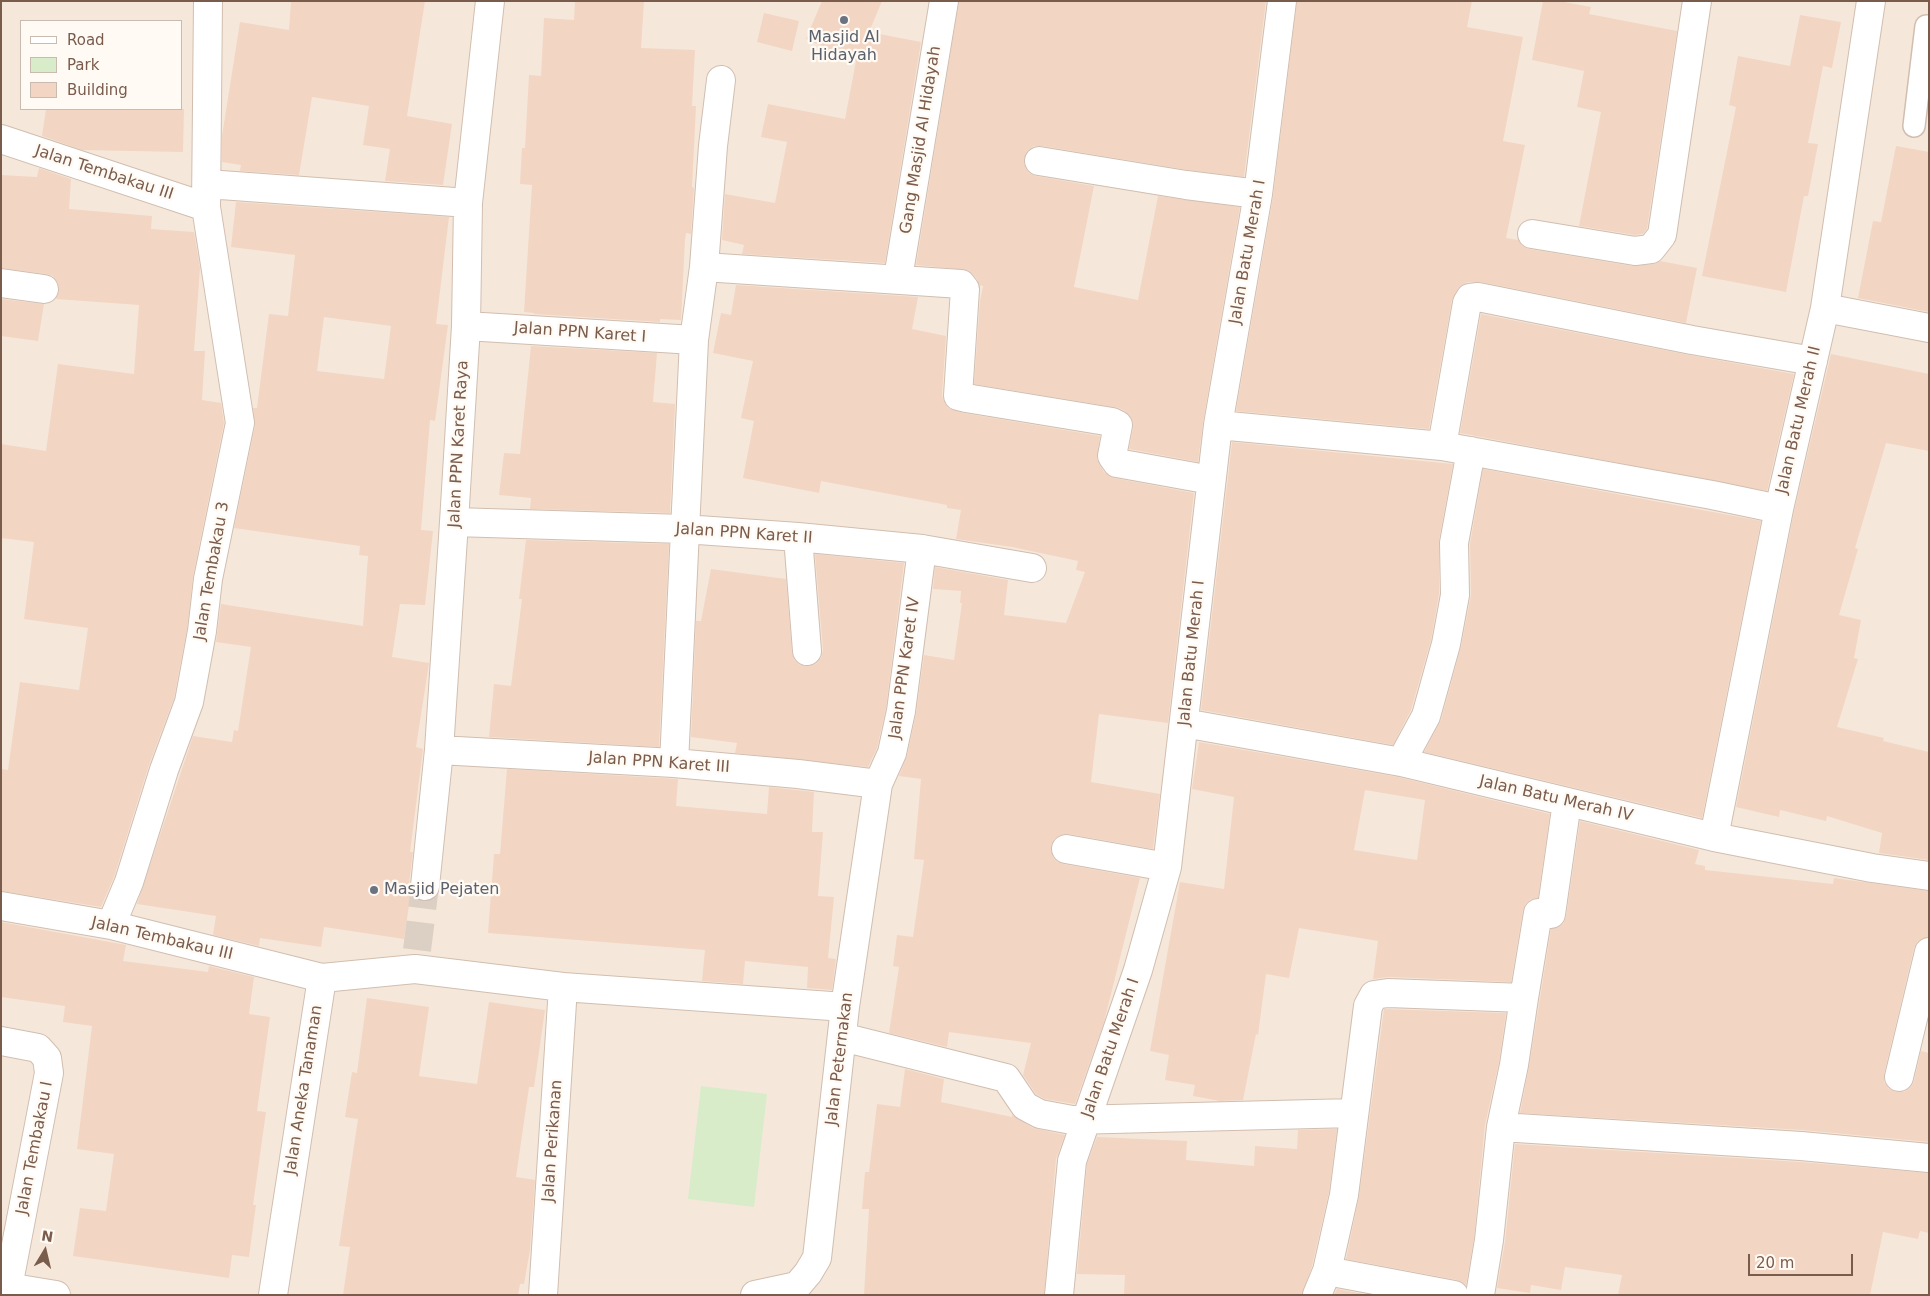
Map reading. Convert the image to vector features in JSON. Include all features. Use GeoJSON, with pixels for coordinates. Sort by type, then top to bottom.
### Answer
{"type":"FeatureCollection","features":[{"type":"Feature","properties":{"kind":"street","name":"Jalan Tembakau 3"},"geometry":{"type":"LineString","coordinates":[[111,925],[129,882],[164,770],[188,702],[202,631],[208,579],[240,423],[206,195],[208,1]]}},
{"type":"Feature","properties":{"kind":"street","name":"Jalan PPN Karet Raya"},"geometry":{"type":"LineString","coordinates":[[424,886],[439,750],[454,522],[466,326],[468,203],[490,1]]}},
{"type":"Feature","properties":{"kind":"street","name":"Gang Masjid Al Hidayah"},"geometry":{"type":"LineString","coordinates":[[898,278],[944,1]]}},
{"type":"Feature","properties":{"kind":"street","name":"Jalan Batu Merah I"},"geometry":{"type":"LineString","coordinates":[[1059,1295],[1072,1161],[1138,970],[1167,867],[1218,425],[1258,194],[1282,1]]}},
{"type":"Feature","properties":{"kind":"street"},"geometry":{"type":"LineString","coordinates":[[1532,234],[1635,251],[1651,248],[1662,236],[1697,1]]}},
{"type":"Feature","properties":{"kind":"street","name":"Jalan Batu Merah II"},"geometry":{"type":"LineString","coordinates":[[1714,836],[1779,509],[1825,308],[1871,1]]}},
{"type":"Feature","properties":{"kind":"street"},"geometry":{"type":"LineString","coordinates":[[674,764],[694,340],[704,267],[713,146],[721,80]]}},
{"type":"Feature","properties":{"kind":"street","name":"Jalan Tembakau III"},"geometry":{"type":"LineString","coordinates":[[1,139],[206,195],[468,203]]}},
{"type":"Feature","properties":{"kind":"street"},"geometry":{"type":"LineString","coordinates":[[1038,161],[1186,185],[1258,194]]}},
{"type":"Feature","properties":{"kind":"street"},"geometry":{"type":"LineString","coordinates":[[704,267],[898,278],[961,284],[965,286],[958,396],[1112,422],[1118,425],[1112,456],[1117,463],[1211,480]]}},
{"type":"Feature","properties":{"kind":"street"},"geometry":{"type":"LineString","coordinates":[[1,283],[44,289]]}},
{"type":"Feature","properties":{"kind":"street"},"geometry":{"type":"LineString","coordinates":[[1442,446],[1467,303],[1470,298],[1478,297],[1692,340],[1732,345],[1813,361]]}},
{"type":"Feature","properties":{"kind":"street"},"geometry":{"type":"LineString","coordinates":[[1825,308],[1929,328]]}},
{"type":"Feature","properties":{"kind":"street","name":"Jalan PPN Karet I"},"geometry":{"type":"LineString","coordinates":[[466,326],[694,340]]}},
{"type":"Feature","properties":{"kind":"street"},"geometry":{"type":"LineString","coordinates":[[1218,425],[1442,446],[1779,509]]}},
{"type":"Feature","properties":{"kind":"street"},"geometry":{"type":"LineString","coordinates":[[1401,762],[1426,716],[1446,644],[1455,595],[1454,543],[1471,451]]}},
{"type":"Feature","properties":{"kind":"street","name":"Jalan PPN Karet II"},"geometry":{"type":"LineString","coordinates":[[454,522],[684,529],[798,537],[922,550],[1032,568]]}},
{"type":"Feature","properties":{"kind":"street"},"geometry":{"type":"LineString","coordinates":[[798,537],[807,651]]}},
{"type":"Feature","properties":{"kind":"street","name":"Jalan PPN Karet IV"},"geometry":{"type":"LineString","coordinates":[[878,784],[892,753],[901,711],[922,550]]}},
{"type":"Feature","properties":{"kind":"street","name":"Jalan Batu Merah IV"},"geometry":{"type":"LineString","coordinates":[[1184,723],[1401,762],[1714,836],[1872,868],[1929,876]]}},
{"type":"Feature","properties":{"kind":"street","name":"Jalan PPN Karet III"},"geometry":{"type":"LineString","coordinates":[[439,750],[674,764],[798,774],[878,784]]}},
{"type":"Feature","properties":{"kind":"street","name":"Jalan Peternakan"},"geometry":{"type":"LineString","coordinates":[[755,1295],[797,1286],[817,1258],[845,1007],[878,784]]}},
{"type":"Feature","properties":{"kind":"street"},"geometry":{"type":"LineString","coordinates":[[1480,1295],[1489,1240],[1501,1126],[1514,1065],[1538,913],[1551,914],[1567,802]]}},
{"type":"Feature","properties":{"kind":"street"},"geometry":{"type":"LineString","coordinates":[[1066,849],[1167,867]]}},
{"type":"Feature","properties":{"kind":"street","name":"Jalan Tembakau III"},"geometry":{"type":"LineString","coordinates":[[1,906],[111,925],[322,978]]}},
{"type":"Feature","properties":{"kind":"street"},"geometry":{"type":"LineString","coordinates":[[1899,1077],[1929,952]]}},
{"type":"Feature","properties":{"kind":"street"},"geometry":{"type":"LineString","coordinates":[[322,978],[416,959],[563,987],[845,1007]]}},
{"type":"Feature","properties":{"kind":"street","name":"Jalan Aneka Tanaman"},"geometry":{"type":"LineString","coordinates":[[273,1295],[322,978]]}},
{"type":"Feature","properties":{"kind":"street","name":"Jalan Perikanan"},"geometry":{"type":"LineString","coordinates":[[543,1295],[563,987]]}},
{"type":"Feature","properties":{"kind":"street"},"geometry":{"type":"LineString","coordinates":[[1454,1295],[1322,1283],[1344,1194],[1368,1006],[1374,995],[1388,993],[1524,998]]}},
{"type":"Feature","properties":{"kind":"street"},"geometry":{"type":"LineString","coordinates":[[842,1037],[1006,1078],[1025,1106],[1040,1114],[1086,1121],[1354,1113]]}},
{"type":"Feature","properties":{"kind":"street","name":"Jalan Tembakau I"},"geometry":{"type":"LineString","coordinates":[[1,1042],[38,1048],[47,1058],[49,1073],[4,1287]]}},
{"type":"Feature","properties":{"kind":"street"},"geometry":{"type":"LineString","coordinates":[[1501,1126],[1801,1146],[1929,1158]]}},
{"type":"Feature","properties":{"kind":"street"},"geometry":{"type":"LineString","coordinates":[[4,1287],[56,1295]]}},
{"type":"Feature","properties":{"kind":"lane"},"geometry":{"type":"LineString","coordinates":[[1914,126],[1926,26],[1929,26]]}},
{"type":"Feature","properties":{"kind":"shaded area"},"geometry":{"type":"Polygon","coordinates":[[[1,1],[1929,1],[1929,1295],[1,1295],[1,1]]]}},
{"type":"Feature","properties":{"kind":"green space"},"geometry":{"type":"Polygon","coordinates":[[[701,1086],[767,1094],[754,1207],[688,1199],[701,1086]]]}},
{"type":"Feature","properties":{"kind":"building"},"geometry":{"type":"Polygon","coordinates":[[[291,1],[425,1],[407,116],[452,124],[443,185],[385,181],[390,149],[363,145],[369,106],[312,97],[299,175],[240,171],[241,165],[222,162],[222,136],[240,22],[289,30],[291,1]]]}},
{"type":"Feature","properties":{"kind":"building"},"geometry":{"type":"Polygon","coordinates":[[[575,1],[644,1],[641,48],[695,50],[692,106],[696,106],[692,187],[694,188],[691,234],[686,233],[685,240],[681,320],[660,319],[660,322],[524,312],[532,185],[520,184],[522,148],[525,148],[529,75],[541,76],[544,18],[574,20],[575,1]]]}},
{"type":"Feature","properties":{"kind":"building"},"geometry":{"type":"Polygon","coordinates":[[[822,1],[882,1],[869,32],[921,42],[885,263],[742,254],[744,245],[722,240],[725,194],[775,203],[787,142],[761,137],[768,104],[845,119],[856,61],[806,39],[822,1]]]}},
{"type":"Feature","properties":{"kind":"building"},"geometry":{"type":"Polygon","coordinates":[[[959,1],[1266,1],[1244,177],[1188,170],[1042,146],[1034,146],[1027,151],[1024,159],[1025,167],[1029,173],[1036,176],[1094,186],[1074,287],[1138,300],[1158,196],[1240,207],[1203,422],[1198,462],[1129,449],[1133,428],[1132,419],[1125,411],[1119,408],[974,384],[980,301],[983,286],[979,285],[977,279],[968,270],[916,265],[959,1]]]}},
{"type":"Feature","properties":{"kind":"building"},"geometry":{"type":"Polygon","coordinates":[[[1297,1],[1472,1],[1467,27],[1523,37],[1503,141],[1525,145],[1506,238],[1518,240],[1522,246],[1529,249],[1632,266],[1653,264],[1660,261],[1697,268],[1686,323],[1481,282],[1468,282],[1457,290],[1452,300],[1429,429],[1236,411],[1273,197],[1297,1]]]}},
{"type":"Feature","properties":{"kind":"building"},"geometry":{"type":"Polygon","coordinates":[[[1543,1],[1559,1],[1591,7],[1589,14],[1677,31],[1647,229],[1643,234],[1635,235],[1579,226],[1601,112],[1577,107],[1584,71],[1532,60],[1543,1]]]}},
{"type":"Feature","properties":{"kind":"building"},"geometry":{"type":"Polygon","coordinates":[[[764,13],[799,21],[792,51],[757,42],[764,13]]]}},
{"type":"Feature","properties":{"kind":"building"},"geometry":{"type":"Polygon","coordinates":[[[1800,15],[1841,22],[1832,68],[1823,66],[1808,143],[1818,144],[1808,196],[1804,196],[1786,292],[1702,276],[1736,107],[1729,105],[1738,56],[1790,66],[1800,15]]]}},
{"type":"Feature","properties":{"kind":"building"},"geometry":{"type":"Polygon","coordinates":[[[184,109],[183,152],[82,150],[42,136],[46,110],[184,109]]]}},
{"type":"Feature","properties":{"kind":"building"},"geometry":{"type":"Polygon","coordinates":[[[1896,146],[1929,152],[1929,312],[1858,298],[1873,221],[1881,222],[1896,146]]]}},
{"type":"Feature","properties":{"kind":"building"},"geometry":{"type":"Polygon","coordinates":[[[39,168],[71,179],[69,209],[152,216],[151,229],[194,232],[200,268],[194,351],[205,351],[202,400],[221,403],[224,423],[193,576],[187,629],[174,698],[149,765],[114,877],[101,907],[1,891],[1,769],[8,770],[20,682],[79,690],[88,628],[24,619],[34,542],[1,538],[1,444],[46,451],[58,364],[134,374],[139,305],[56,299],[59,291],[58,283],[53,276],[1,268],[1,175],[37,177],[39,168]]]}},
{"type":"Feature","properties":{"kind":"building"},"geometry":{"type":"Polygon","coordinates":[[[236,202],[449,217],[436,324],[448,325],[435,421],[430,420],[421,530],[433,531],[425,605],[400,604],[392,657],[429,663],[416,747],[423,749],[410,852],[413,852],[409,884],[411,892],[404,939],[324,927],[321,947],[260,938],[259,946],[213,935],[216,916],[137,904],[193,736],[232,742],[234,730],[238,731],[251,647],[216,642],[221,604],[363,626],[368,556],[359,555],[360,546],[234,528],[255,426],[253,408],[257,408],[269,314],[288,316],[295,255],[231,247],[236,202]],[[324,317],[317,371],[384,379],[391,326],[324,317]]]}},
{"type":"Feature","properties":{"kind":"building"},"geometry":{"type":"Polygon","coordinates":[[[736,285],[918,297],[912,329],[946,336],[942,395],[948,408],[963,413],[1100,436],[1097,460],[1104,472],[1114,478],[1194,493],[1168,723],[1099,714],[1091,782],[1160,794],[1153,849],[1069,834],[1060,835],[1054,839],[1051,846],[1052,855],[1056,861],[1063,864],[1140,878],[1104,1022],[1075,1104],[1045,1099],[1036,1094],[1023,1075],[1031,1043],[949,1032],[947,1047],[889,1033],[899,967],[893,966],[897,935],[913,937],[924,860],[914,859],[921,779],[899,776],[907,756],[916,714],[924,655],[954,660],[962,603],[960,603],[961,591],[933,589],[935,567],[1008,580],[1004,615],[1066,623],[1085,572],[1076,570],[1078,561],[1012,547],[956,539],[961,510],[947,508],[947,505],[821,481],[819,493],[743,478],[754,421],[741,418],[753,361],[713,353],[721,313],[731,315],[736,285]]]}},
{"type":"Feature","properties":{"kind":"building"},"geometry":{"type":"Polygon","coordinates":[[[1,299],[44,304],[38,341],[1,336],[1,299]]]}},
{"type":"Feature","properties":{"kind":"building"},"geometry":{"type":"Polygon","coordinates":[[[1481,314],[1794,374],[1767,491],[1460,433],[1481,314]]]}},
{"type":"Feature","properties":{"kind":"building"},"geometry":{"type":"Polygon","coordinates":[[[531,346],[657,353],[653,402],[675,404],[670,513],[530,509],[531,498],[499,495],[504,453],[520,454],[531,346]]]}},
{"type":"Feature","properties":{"kind":"building"},"geometry":{"type":"Polygon","coordinates":[[[1831,354],[1929,374],[1929,451],[1886,443],[1855,548],[1858,549],[1839,615],[1861,620],[1854,658],[1858,659],[1837,727],[1884,738],[1883,741],[1929,752],[1929,860],[1879,853],[1882,833],[1827,816],[1826,821],[1780,810],[1779,817],[1736,807],[1794,512],[1831,354]]]}},
{"type":"Feature","properties":{"kind":"building"},"geometry":{"type":"Polygon","coordinates":[[[1232,442],[1453,464],[1439,540],[1439,594],[1431,640],[1411,710],[1393,745],[1201,710],[1232,442]]]}},
{"type":"Feature","properties":{"kind":"building"},"geometry":{"type":"Polygon","coordinates":[[[1483,469],[1761,521],[1702,818],[1424,752],[1441,720],[1461,647],[1471,595],[1470,544],[1483,469]]]}},
{"type":"Feature","properties":{"kind":"building"},"geometry":{"type":"Polygon","coordinates":[[[526,540],[669,544],[659,747],[489,737],[494,684],[511,686],[522,599],[519,599],[526,540]]]}},
{"type":"Feature","properties":{"kind":"building"},"geometry":{"type":"Polygon","coordinates":[[[815,554],[904,563],[886,708],[877,748],[868,767],[735,753],[737,743],[691,737],[696,621],[701,621],[711,569],[786,579],[792,653],[794,660],[800,665],[809,666],[816,664],[821,658],[823,650],[815,554]]]}},
{"type":"Feature","properties":{"kind":"building"},"geometry":{"type":"Polygon","coordinates":[[[1199,742],[1398,777],[1550,814],[1538,898],[1531,899],[1526,903],[1523,910],[1511,982],[1389,977],[1373,979],[1378,941],[1299,928],[1289,978],[1266,974],[1258,1035],[1256,1034],[1243,1100],[1220,1101],[1193,1096],[1195,1085],[1165,1080],[1169,1055],[1150,1051],[1180,882],[1224,889],[1234,797],[1192,789],[1199,742]],[[1365,790],[1354,850],[1417,860],[1425,800],[1365,790]]]}},
{"type":"Feature","properties":{"kind":"building"},"geometry":{"type":"Polygon","coordinates":[[[507,769],[678,779],[676,806],[767,814],[769,787],[814,792],[812,832],[823,832],[818,896],[834,897],[828,958],[836,959],[832,990],[807,988],[808,967],[745,961],[743,984],[702,981],[705,950],[488,933],[494,854],[500,854],[507,769]]]}},
{"type":"Feature","properties":{"kind":"building"},"geometry":{"type":"Polygon","coordinates":[[[1580,821],[1699,850],[1695,864],[1705,866],[1705,870],[1833,884],[1834,878],[1929,891],[1929,937],[1918,941],[1914,948],[1884,1074],[1884,1082],[1889,1089],[1896,1092],[1904,1092],[1911,1087],[1914,1081],[1921,1051],[1929,1053],[1929,1142],[1802,1130],[1520,1113],[1551,929],[1558,928],[1563,924],[1566,917],[1580,821]]]}},
{"type":"Feature","properties":{"kind":"building"},"geometry":{"type":"Polygon","coordinates":[[[1,922],[126,945],[123,961],[208,972],[209,966],[254,977],[249,1014],[270,1017],[257,1111],[266,1112],[253,1205],[256,1205],[249,1257],[232,1255],[229,1278],[73,1256],[80,1208],[106,1211],[114,1154],[77,1149],[92,1026],[63,1022],[65,1006],[1,997],[1,922]]]}},
{"type":"Feature","properties":{"kind":"building"},"geometry":{"type":"Polygon","coordinates":[[[367,998],[429,1007],[419,1076],[477,1084],[489,1002],[545,1010],[534,1087],[529,1087],[516,1177],[535,1180],[530,1250],[524,1284],[520,1284],[518,1295],[343,1295],[350,1247],[339,1246],[358,1119],[345,1117],[352,1072],[357,1073],[367,998]]]}},
{"type":"Feature","properties":{"kind":"building"},"geometry":{"type":"Polygon","coordinates":[[[1384,1009],[1506,1013],[1499,1062],[1485,1125],[1474,1238],[1466,1285],[1457,1280],[1346,1259],[1359,1197],[1384,1009]]]}},
{"type":"Feature","properties":{"kind":"building"},"geometry":{"type":"Polygon","coordinates":[[[905,1069],[944,1079],[941,1102],[1012,1117],[1012,1115],[1033,1128],[1065,1135],[1056,1159],[1044,1295],[864,1295],[869,1209],[862,1209],[865,1172],[869,1172],[877,1104],[900,1107],[905,1069]]]}},
{"type":"Feature","properties":{"kind":"building"},"geometry":{"type":"Polygon","coordinates":[[[1337,1129],[1329,1192],[1312,1266],[1302,1295],[1124,1294],[1125,1275],[1077,1274],[1087,1164],[1097,1137],[1187,1141],[1186,1160],[1254,1166],[1255,1146],[1297,1149],[1298,1130],[1337,1129]]]}},
{"type":"Feature","properties":{"kind":"building"},"geometry":{"type":"Polygon","coordinates":[[[1515,1144],[1800,1162],[1929,1173],[1929,1233],[1920,1231],[1918,1239],[1883,1232],[1870,1295],[1618,1295],[1622,1275],[1565,1267],[1561,1290],[1531,1285],[1530,1293],[1497,1288],[1505,1242],[1515,1144]]]}},
{"type":"Feature","properties":{"kind":"building"},"geometry":{"type":"Polygon","coordinates":[[[1337,1289],[1369,1295],[1334,1295],[1337,1289]]]}},
{"type":"Feature","properties":{"kind":"tunnel"},"geometry":{"type":"LineString","coordinates":[[417,950],[425,886]]}},
{"type":"Feature","properties":{"kind":"place","name":"Masjid Al Hidayah"},"geometry":{"type":"Point","coordinates":[844,20]}},
{"type":"Feature","properties":{"kind":"place","name":"Masjid Pejaten"},"geometry":{"type":"Point","coordinates":[374,890]}}]}
